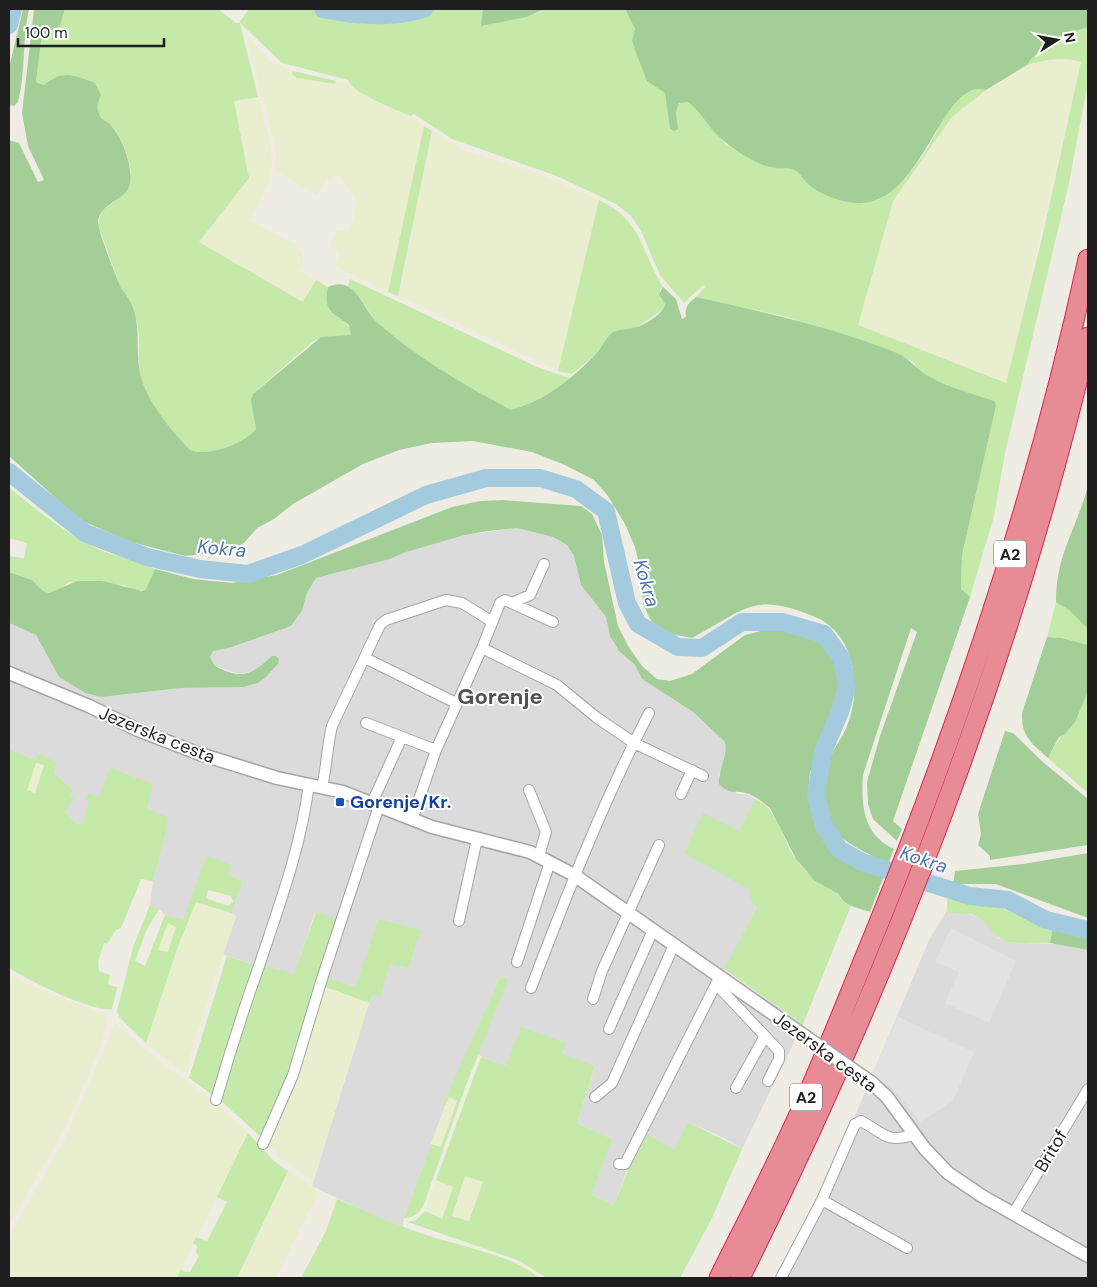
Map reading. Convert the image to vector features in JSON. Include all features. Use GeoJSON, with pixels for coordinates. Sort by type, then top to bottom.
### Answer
{"type":"FeatureCollection","features":[{"type":"Feature","properties":{"kind":"highway","name":"A2"},"geometry":{"type":"LineString","coordinates":[[740,1278],[776,1205],[901,918],[919,845],[990,621],[1053,405],[1088,260]]}},
{"type":"Feature","properties":{"kind":"highway","name":"A2"},"geometry":{"type":"LineString","coordinates":[[719,1278],[790,1136],[884,911],[919,845],[967,746],[1009,620],[1048,489],[1088,337]]}},
{"type":"Feature","properties":{"kind":"street"},"geometry":{"type":"LineString","coordinates":[[512,603],[530,595],[544,564]]}},
{"type":"Feature","properties":{"kind":"street"},"geometry":{"type":"LineString","coordinates":[[216,1100],[288,882],[306,808],[328,761],[328,740],[332,726],[380,625],[386,620],[446,600],[462,603],[491,621]]}},
{"type":"Feature","properties":{"kind":"street"},"geometry":{"type":"LineString","coordinates":[[412,820],[436,750],[482,648],[500,602],[506,600],[553,622]]}},
{"type":"Feature","properties":{"kind":"street"},"geometry":{"type":"LineString","coordinates":[[482,648],[557,685],[596,717],[634,743],[703,776]]}},
{"type":"Feature","properties":{"kind":"street"},"geometry":{"type":"LineString","coordinates":[[364,658],[456,703]]}},
{"type":"Feature","properties":{"kind":"street","name":"Jezerska cesta"},"geometry":{"type":"LineString","coordinates":[[9,673],[177,746],[249,770],[316,785],[412,820],[544,859],[574,875],[674,945],[718,980],[796,1030],[872,1083],[887,1098],[938,1162],[964,1186],[1013,1214]]}},
{"type":"Feature","properties":{"kind":"street"},"geometry":{"type":"LineString","coordinates":[[531,988],[574,875],[649,713]]}},
{"type":"Feature","properties":{"kind":"street"},"geometry":{"type":"LineString","coordinates":[[366,723],[436,750]]}},
{"type":"Feature","properties":{"kind":"street"},"geometry":{"type":"LineString","coordinates":[[263,1144],[293,1076],[375,805],[402,737]]}},
{"type":"Feature","properties":{"kind":"street"},"geometry":{"type":"LineString","coordinates":[[682,794],[692,770]]}},
{"type":"Feature","properties":{"kind":"street"},"geometry":{"type":"LineString","coordinates":[[517,962],[544,859],[546,832],[529,790]]}},
{"type":"Feature","properties":{"kind":"street"},"geometry":{"type":"LineString","coordinates":[[459,921],[477,839]]}},
{"type":"Feature","properties":{"kind":"street"},"geometry":{"type":"LineString","coordinates":[[593,999],[602,971],[659,845]]}},
{"type":"Feature","properties":{"kind":"street"},"geometry":{"type":"LineString","coordinates":[[609,1029],[652,930]]}},
{"type":"Feature","properties":{"kind":"street"},"geometry":{"type":"LineString","coordinates":[[595,1097],[612,1083],[674,945]]}},
{"type":"Feature","properties":{"kind":"street"},"geometry":{"type":"LineString","coordinates":[[619,1164],[625,1164],[718,980],[779,1051],[779,1059],[768,1081]]}},
{"type":"Feature","properties":{"kind":"street","name":"Jezerska cesta"},"geometry":{"type":"LineString","coordinates":[[736,1088],[765,1036]]}},
{"type":"Feature","properties":{"kind":"street","name":"Britof"},"geometry":{"type":"LineString","coordinates":[[1013,1214],[1088,1089]]}},
{"type":"Feature","properties":{"kind":"street"},"geometry":{"type":"LineString","coordinates":[[781,1278],[822,1200],[855,1124],[861,1121],[890,1139],[900,1139],[915,1134]]}},
{"type":"Feature","properties":{"kind":"street"},"geometry":{"type":"LineString","coordinates":[[822,1200],[907,1248]]}},
{"type":"Feature","properties":{"kind":"street"},"geometry":{"type":"LineString","coordinates":[[1013,1214],[1088,1256]]}},
{"type":"Feature","properties":{"kind":"shaded area"},"geometry":{"type":"Polygon","coordinates":[[[517,528],[553,537],[567,545],[574,556],[581,585],[606,617],[610,636],[619,651],[635,665],[642,679],[693,712],[725,742],[726,758],[718,776],[738,794],[747,794],[755,799],[740,831],[750,890],[757,907],[724,970],[803,1024],[742,1149],[724,1138],[688,1122],[675,1150],[637,1143],[614,1205],[592,1195],[612,1139],[577,1123],[595,1067],[562,1054],[565,1043],[522,1028],[506,1067],[478,1055],[507,981],[500,977],[443,1106],[445,1106],[404,1218],[403,1227],[374,1216],[312,1186],[369,1003],[373,995],[380,996],[390,963],[378,919],[355,988],[326,977],[315,912],[294,975],[261,965],[256,966],[223,954],[236,916],[231,913],[243,881],[228,875],[231,864],[206,857],[183,921],[165,915],[159,909],[150,905],[153,881],[166,833],[99,798],[85,799],[89,801],[89,807],[83,824],[77,824],[65,812],[73,798],[70,796],[73,790],[38,755],[36,760],[9,749],[9,623],[36,635],[59,677],[85,693],[101,697],[181,688],[243,687],[258,683],[266,677],[278,664],[276,656],[257,670],[239,674],[215,666],[210,657],[213,650],[233,647],[291,626],[302,611],[307,593],[316,578],[390,559],[403,553],[465,535],[517,528]]]}},
{"type":"Feature","properties":{"kind":"shaded area"},"geometry":{"type":"Polygon","coordinates":[[[947,910],[951,914],[963,912],[977,917],[987,923],[998,938],[1010,943],[1062,944],[1088,950],[1088,1278],[779,1278],[844,1142],[929,940],[947,910]]]}},
{"type":"Feature","properties":{"kind":"shaded area"},"geometry":{"type":"Polygon","coordinates":[[[951,928],[1016,961],[989,1023],[945,1003],[959,972],[935,962],[951,928]]]}},
{"type":"Feature","properties":{"kind":"shaded area"},"geometry":{"type":"Polygon","coordinates":[[[898,1017],[974,1052],[953,1101],[920,1122],[899,1095],[872,1073],[898,1017]]]}},
{"type":"Feature","properties":{"kind":"green space"},"geometry":{"type":"Polygon","coordinates":[[[23,9],[29,9],[20,90],[18,102],[14,106],[9,105],[9,68],[23,9]]]}},
{"type":"Feature","properties":{"kind":"green space"},"geometry":{"type":"Polygon","coordinates":[[[34,9],[65,9],[60,26],[45,33],[41,42],[36,82],[44,85],[57,77],[69,75],[95,83],[101,95],[97,107],[99,113],[102,119],[115,130],[125,150],[130,172],[128,189],[102,212],[99,216],[99,227],[121,288],[128,298],[136,319],[138,361],[143,384],[160,414],[190,450],[206,452],[225,448],[243,440],[256,429],[251,400],[253,394],[321,337],[351,335],[349,325],[328,307],[328,287],[338,284],[346,285],[352,290],[374,319],[411,350],[511,410],[524,406],[558,387],[597,353],[613,332],[637,327],[661,312],[665,304],[659,295],[663,287],[676,299],[682,319],[686,317],[688,306],[696,297],[798,321],[848,335],[897,353],[906,358],[921,372],[938,381],[994,401],[996,406],[962,555],[961,589],[970,597],[893,821],[902,829],[897,841],[873,819],[868,804],[867,782],[880,736],[917,632],[911,628],[863,775],[863,797],[866,818],[876,836],[894,849],[888,864],[845,840],[832,827],[826,812],[824,791],[826,770],[847,726],[854,696],[852,664],[847,649],[839,636],[829,625],[815,617],[777,605],[750,607],[737,612],[692,638],[661,632],[650,619],[643,604],[640,568],[635,547],[625,524],[608,496],[594,480],[565,465],[532,452],[473,441],[432,443],[399,450],[363,464],[293,504],[274,519],[257,528],[244,543],[237,547],[224,552],[185,556],[131,542],[80,520],[9,456],[9,140],[19,143],[38,182],[44,180],[28,146],[22,113],[34,9]]]}},
{"type":"Feature","properties":{"kind":"green space"},"geometry":{"type":"Polygon","coordinates":[[[65,9],[218,9],[236,23],[239,23],[249,9],[313,9],[349,18],[378,19],[401,17],[435,9],[483,9],[482,26],[538,13],[545,9],[625,9],[635,29],[632,40],[655,86],[665,93],[678,129],[676,112],[679,103],[688,102],[698,110],[726,144],[752,160],[771,168],[789,168],[797,171],[809,185],[878,200],[904,180],[928,148],[951,106],[958,98],[966,92],[975,89],[986,90],[952,117],[893,201],[858,325],[1006,383],[1042,238],[1081,62],[1068,59],[1054,59],[1027,65],[1031,59],[1058,37],[1088,27],[1088,82],[1069,183],[1005,453],[994,516],[970,597],[961,589],[962,555],[996,406],[931,378],[919,371],[913,362],[898,354],[787,317],[696,297],[705,287],[703,285],[684,303],[660,275],[641,231],[631,216],[616,204],[557,176],[452,139],[414,114],[411,116],[386,106],[357,90],[348,80],[282,63],[240,23],[258,97],[234,101],[249,178],[199,242],[303,302],[316,280],[328,287],[327,296],[330,309],[352,332],[351,335],[317,339],[312,342],[253,394],[256,429],[243,440],[225,448],[206,452],[190,450],[160,414],[143,384],[139,369],[139,332],[136,318],[128,298],[121,288],[98,225],[101,212],[120,197],[129,181],[131,172],[122,141],[113,127],[102,119],[97,111],[97,104],[36,82],[41,42],[45,33],[59,24],[65,9]]]}},
{"type":"Feature","properties":{"kind":"green space"},"geometry":{"type":"Polygon","coordinates":[[[342,9],[401,9],[380,12],[342,9]]]}},
{"type":"Feature","properties":{"kind":"green space"},"geometry":{"type":"Polygon","coordinates":[[[483,9],[545,9],[526,17],[481,26],[483,9]]]}},
{"type":"Feature","properties":{"kind":"green space"},"geometry":{"type":"Polygon","coordinates":[[[625,9],[1088,9],[1088,27],[1058,37],[1031,59],[1027,65],[986,90],[970,91],[956,102],[915,166],[898,185],[879,199],[855,203],[824,194],[809,185],[798,172],[787,168],[768,167],[746,157],[720,137],[688,102],[679,103],[676,112],[678,129],[674,131],[670,128],[665,93],[647,81],[632,40],[635,29],[625,9]]]}},
{"type":"Feature","properties":{"kind":"green space"},"geometry":{"type":"Polygon","coordinates":[[[245,33],[269,61],[293,71],[292,74],[300,79],[332,85],[336,81],[348,83],[367,96],[400,110],[424,126],[388,292],[335,266],[340,252],[330,247],[337,230],[349,232],[357,207],[354,195],[338,174],[327,180],[317,195],[274,170],[276,155],[274,140],[245,33]]]}},
{"type":"Feature","properties":{"kind":"green space"},"geometry":{"type":"Polygon","coordinates":[[[1073,59],[1081,62],[1006,383],[858,325],[893,201],[952,117],[970,100],[1027,65],[1044,60],[1073,59]]]}},
{"type":"Feature","properties":{"kind":"green space"},"geometry":{"type":"Polygon","coordinates":[[[293,71],[336,81],[335,84],[297,78],[292,74],[293,71]]]}},
{"type":"Feature","properties":{"kind":"green space"},"geometry":{"type":"Polygon","coordinates":[[[258,97],[270,141],[272,167],[270,179],[251,221],[295,244],[302,253],[303,263],[299,271],[316,280],[303,302],[199,242],[249,178],[234,101],[258,97]]]}},
{"type":"Feature","properties":{"kind":"green space"},"geometry":{"type":"Polygon","coordinates":[[[424,126],[432,131],[398,296],[388,292],[424,126]]]}},
{"type":"Feature","properties":{"kind":"green space"},"geometry":{"type":"Polygon","coordinates":[[[432,131],[464,150],[535,172],[599,200],[558,371],[399,296],[432,131]]]}},
{"type":"Feature","properties":{"kind":"green space"},"geometry":{"type":"Polygon","coordinates":[[[599,200],[613,208],[633,227],[663,287],[660,289],[661,299],[665,303],[664,309],[635,328],[617,330],[599,352],[572,374],[558,371],[599,200]]]}},
{"type":"Feature","properties":{"kind":"green space"},"geometry":{"type":"Polygon","coordinates":[[[350,279],[537,367],[569,378],[567,383],[525,406],[511,410],[446,374],[377,324],[365,305],[348,285],[350,279]]]}},
{"type":"Feature","properties":{"kind":"green space"},"geometry":{"type":"Polygon","coordinates":[[[1088,486],[1088,629],[1069,610],[1056,602],[1059,570],[1067,542],[1088,486]]]}},
{"type":"Feature","properties":{"kind":"green space"},"geometry":{"type":"Polygon","coordinates":[[[9,488],[82,541],[101,550],[155,569],[146,589],[136,591],[123,585],[69,582],[56,592],[49,593],[43,591],[32,580],[9,572],[9,556],[24,558],[27,543],[9,538],[9,488]]]}},
{"type":"Feature","properties":{"kind":"green space"},"geometry":{"type":"Polygon","coordinates":[[[503,500],[581,506],[592,514],[602,535],[604,562],[618,626],[628,646],[642,666],[657,679],[670,681],[692,674],[745,635],[773,628],[819,641],[830,650],[838,671],[839,683],[826,737],[810,772],[808,792],[813,817],[819,833],[835,852],[852,866],[884,876],[870,912],[848,904],[839,894],[815,881],[796,859],[770,808],[749,794],[731,792],[719,784],[726,748],[725,742],[693,712],[642,679],[635,665],[619,651],[610,636],[606,617],[581,585],[574,556],[567,545],[553,537],[517,528],[488,531],[465,535],[403,553],[390,559],[316,578],[307,593],[302,611],[291,626],[232,647],[213,651],[210,657],[215,666],[239,674],[258,668],[272,656],[276,656],[279,659],[278,664],[266,677],[258,683],[243,687],[181,688],[101,697],[85,693],[59,677],[36,635],[9,623],[9,572],[32,580],[43,591],[49,593],[77,581],[102,581],[142,591],[146,589],[155,569],[193,579],[232,583],[277,575],[452,507],[480,501],[503,500]]]}},
{"type":"Feature","properties":{"kind":"green space"},"geometry":{"type":"Polygon","coordinates":[[[1056,602],[1069,610],[1088,629],[1088,645],[1062,638],[1047,637],[1056,602]]]}},
{"type":"Feature","properties":{"kind":"green space"},"geometry":{"type":"Polygon","coordinates":[[[1047,637],[1062,638],[1088,645],[1088,691],[1075,722],[1064,735],[1059,737],[1048,758],[1032,744],[1023,728],[1022,721],[1022,713],[1047,637]]]}},
{"type":"Feature","properties":{"kind":"green space"},"geometry":{"type":"Polygon","coordinates":[[[1088,691],[1088,793],[1048,758],[1080,708],[1088,691]]]}},
{"type":"Feature","properties":{"kind":"green space"},"geometry":{"type":"Polygon","coordinates":[[[1005,731],[1013,733],[1044,763],[1088,799],[1088,845],[990,860],[990,856],[978,845],[981,834],[978,814],[1005,731]]]}},
{"type":"Feature","properties":{"kind":"green space"},"geometry":{"type":"Polygon","coordinates":[[[9,749],[36,760],[38,754],[57,762],[54,773],[73,790],[70,796],[74,798],[65,812],[77,824],[83,824],[89,801],[85,799],[88,794],[99,797],[110,768],[153,784],[147,809],[168,817],[166,833],[153,881],[141,879],[121,928],[116,930],[107,944],[104,943],[98,962],[99,971],[110,975],[108,985],[117,987],[112,1009],[102,1009],[75,1001],[9,968],[9,749]],[[36,763],[27,790],[35,793],[44,765],[36,763]]]}},
{"type":"Feature","properties":{"kind":"green space"},"geometry":{"type":"Polygon","coordinates":[[[36,763],[44,765],[35,793],[26,790],[36,763]]]}},
{"type":"Feature","properties":{"kind":"green space"},"geometry":{"type":"Polygon","coordinates":[[[755,799],[763,803],[774,816],[790,850],[804,869],[820,883],[839,894],[841,899],[851,906],[803,1024],[724,969],[757,907],[750,900],[750,890],[684,853],[703,813],[739,831],[755,799]]]}},
{"type":"Feature","properties":{"kind":"green space"},"geometry":{"type":"Polygon","coordinates":[[[1088,853],[1088,918],[996,884],[953,884],[955,871],[1023,864],[1088,853]]]}},
{"type":"Feature","properties":{"kind":"green space"},"geometry":{"type":"Polygon","coordinates":[[[206,856],[231,864],[228,875],[243,881],[231,913],[196,902],[178,946],[146,1043],[120,1018],[117,1011],[133,947],[150,905],[159,909],[147,929],[135,961],[145,966],[165,915],[183,920],[206,856]],[[208,890],[206,898],[228,906],[233,902],[231,896],[208,890]],[[168,923],[158,950],[168,952],[176,927],[168,923]]]}},
{"type":"Feature","properties":{"kind":"green space"},"geometry":{"type":"Polygon","coordinates":[[[947,898],[990,904],[1053,927],[1050,943],[1007,942],[993,933],[979,918],[963,913],[950,914],[947,910],[947,898]]]}},
{"type":"Feature","properties":{"kind":"green space"},"geometry":{"type":"Polygon","coordinates":[[[196,901],[236,916],[185,1071],[182,1072],[146,1043],[178,946],[196,901]]]}},
{"type":"Feature","properties":{"kind":"green space"},"geometry":{"type":"Polygon","coordinates":[[[316,912],[337,919],[297,1057],[261,1137],[219,1099],[261,965],[294,974],[316,912]]]}},
{"type":"Feature","properties":{"kind":"green space"},"geometry":{"type":"Polygon","coordinates":[[[378,919],[421,930],[408,968],[390,964],[380,997],[373,995],[369,1003],[323,986],[326,977],[355,987],[378,919]]]}},
{"type":"Feature","properties":{"kind":"green space"},"geometry":{"type":"Polygon","coordinates":[[[168,923],[176,927],[168,952],[158,950],[168,923]]]}},
{"type":"Feature","properties":{"kind":"green space"},"geometry":{"type":"Polygon","coordinates":[[[1053,927],[1088,936],[1088,950],[1050,943],[1053,927]]]}},
{"type":"Feature","properties":{"kind":"green space"},"geometry":{"type":"Polygon","coordinates":[[[227,956],[257,966],[214,1096],[189,1078],[227,956]]]}},
{"type":"Feature","properties":{"kind":"green space"},"geometry":{"type":"Polygon","coordinates":[[[9,974],[34,987],[107,1016],[108,1020],[99,1051],[66,1126],[9,1225],[9,974]]]}},
{"type":"Feature","properties":{"kind":"green space"},"geometry":{"type":"Polygon","coordinates":[[[500,977],[508,980],[466,1085],[425,1201],[418,1213],[412,1217],[404,1218],[431,1144],[441,1147],[457,1101],[449,1097],[445,1106],[442,1106],[500,977]]]}},
{"type":"Feature","properties":{"kind":"green space"},"geometry":{"type":"Polygon","coordinates":[[[323,986],[369,1003],[313,1180],[280,1158],[268,1143],[323,986]]]}},
{"type":"Feature","properties":{"kind":"green space"},"geometry":{"type":"Polygon","coordinates":[[[115,1023],[167,1067],[222,1108],[248,1133],[177,1278],[9,1278],[9,1237],[66,1137],[115,1023]]]}},
{"type":"Feature","properties":{"kind":"green space"},"geometry":{"type":"Polygon","coordinates":[[[521,1027],[566,1043],[562,1054],[595,1066],[577,1123],[612,1139],[592,1195],[614,1205],[643,1132],[674,1150],[688,1122],[742,1149],[711,1220],[680,1278],[546,1278],[520,1261],[408,1222],[416,1220],[425,1211],[442,1219],[453,1187],[436,1180],[481,1057],[506,1066],[521,1027]],[[465,1176],[452,1216],[469,1221],[483,1182],[465,1176]]]}},
{"type":"Feature","properties":{"kind":"green space"},"geometry":{"type":"Polygon","coordinates":[[[449,1097],[457,1101],[441,1147],[431,1144],[449,1097]]]}},
{"type":"Feature","properties":{"kind":"green space"},"geometry":{"type":"Polygon","coordinates":[[[248,1133],[273,1160],[288,1171],[237,1278],[177,1278],[181,1269],[185,1272],[190,1272],[199,1256],[196,1252],[197,1246],[193,1243],[196,1237],[207,1241],[227,1202],[217,1197],[248,1133]]]}},
{"type":"Feature","properties":{"kind":"green space"},"geometry":{"type":"Polygon","coordinates":[[[288,1171],[317,1190],[317,1195],[276,1278],[237,1278],[288,1171]]]}},
{"type":"Feature","properties":{"kind":"green space"},"geometry":{"type":"Polygon","coordinates":[[[465,1176],[483,1182],[470,1221],[452,1216],[465,1176]]]}},
{"type":"Feature","properties":{"kind":"green space"},"geometry":{"type":"Polygon","coordinates":[[[436,1180],[453,1187],[441,1219],[425,1211],[436,1180]]]}},
{"type":"Feature","properties":{"kind":"green space"},"geometry":{"type":"Polygon","coordinates":[[[337,1199],[417,1232],[487,1252],[516,1263],[539,1278],[301,1278],[326,1231],[337,1199]]]}},
{"type":"Feature","properties":{"kind":"waterway","name":"Kokra"},"geometry":{"type":"LineString","coordinates":[[9,25],[13,9]]}},
{"type":"Feature","properties":{"kind":"waterway"},"geometry":{"type":"LineString","coordinates":[[323,9],[374,15],[399,14],[424,9]]}},
{"type":"Feature","properties":{"kind":"waterway","name":"Kokra"},"geometry":{"type":"LineString","coordinates":[[9,472],[85,533],[147,557],[200,569],[248,574],[302,555],[426,495],[486,478],[540,478],[576,489],[606,511],[627,603],[638,624],[678,647],[702,648],[742,622],[782,622],[824,634],[842,659],[847,687],[840,712],[823,752],[816,795],[824,826],[839,849],[862,862],[970,896],[1008,900],[1046,920],[1088,930]]}},
{"type":"Feature","properties":{"kind":"place","name":"Gorenje/Kr."},"geometry":{"type":"Point","coordinates":[340,802]}},
{"type":"Feature","properties":{"kind":"district","name":"Gorenje"},"geometry":{"type":"Point","coordinates":[500,696]}}]}
